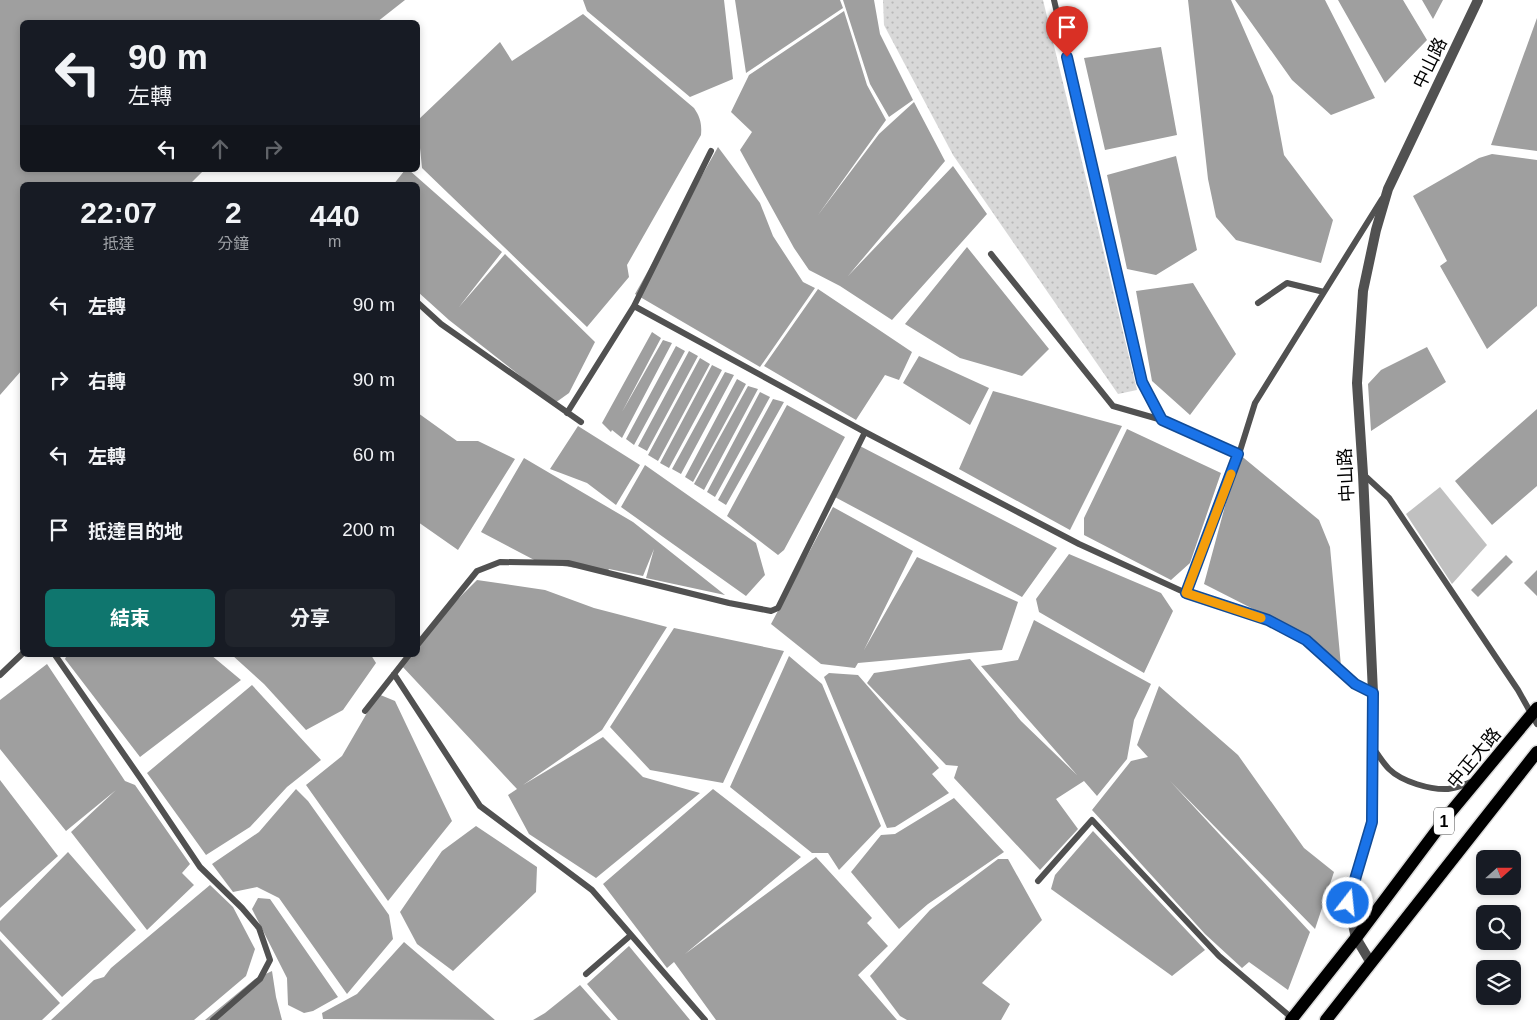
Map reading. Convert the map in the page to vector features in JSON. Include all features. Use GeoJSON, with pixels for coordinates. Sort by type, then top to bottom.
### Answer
{"type":"FeatureCollection","features":[{"type":"Feature","properties":{"kind":"main road","name":"中正大路"},"geometry":{"type":"LineString","coordinates":[[1292,1019],[1356,938],[1449,814],[1535,716]]}},
{"type":"Feature","properties":{"kind":"main road","name":"1"},"geometry":{"type":"LineString","coordinates":[[1326,1020],[1537,752]]}},
{"type":"Feature","properties":{"kind":"street","name":"中山路"},"geometry":{"type":"LineString","coordinates":[[1371,963],[1356,938],[1348,903],[1372,822],[1373,693],[1357,384],[1363,291],[1376,230],[1388,189],[1478,0]]}},
{"type":"Feature","properties":{"kind":"lane"},"geometry":{"type":"LineString","coordinates":[[1054,0],[1142,382],[1162,420]]}},
{"type":"Feature","properties":{"kind":"lane"},"geometry":{"type":"LineString","coordinates":[[566,413],[634,306],[711,151]]}},
{"type":"Feature","properties":{"kind":"lane"},"geometry":{"type":"LineString","coordinates":[[1186,593],[1255,403],[1388,189]]}},
{"type":"Feature","properties":{"kind":"lane"},"geometry":{"type":"LineString","coordinates":[[991,254],[1113,406],[1162,420],[1238,454]]}},
{"type":"Feature","properties":{"kind":"lane"},"geometry":{"type":"LineString","coordinates":[[1258,303],[1287,283],[1324,292]]}},
{"type":"Feature","properties":{"kind":"lane"},"geometry":{"type":"LineString","coordinates":[[420,305],[441,324],[581,422]]}},
{"type":"Feature","properties":{"kind":"lane"},"geometry":{"type":"LineString","coordinates":[[634,306],[865,432],[1079,544],[1186,593],[1268,620],[1306,640],[1355,684],[1373,693]]}},
{"type":"Feature","properties":{"kind":"lane"},"geometry":{"type":"LineString","coordinates":[[420,641],[477,570],[500,562],[568,563],[729,603],[771,611],[778,608],[865,432]]}},
{"type":"Feature","properties":{"kind":"lane"},"geometry":{"type":"LineString","coordinates":[[1363,474],[1390,498],[1535,716]]}},
{"type":"Feature","properties":{"kind":"lane"},"geometry":{"type":"LineString","coordinates":[[0,675],[20,656]]}},
{"type":"Feature","properties":{"kind":"lane"},"geometry":{"type":"LineString","coordinates":[[56,657],[200,867],[242,908],[259,928],[270,960],[260,979],[213,1020]]}},
{"type":"Feature","properties":{"kind":"lane"},"geometry":{"type":"LineString","coordinates":[[365,711],[407,657]]}},
{"type":"Feature","properties":{"kind":"lane"},"geometry":{"type":"LineString","coordinates":[[394,674],[480,806],[592,890],[705,1020]]}},
{"type":"Feature","properties":{"kind":"lane"},"geometry":{"type":"LineString","coordinates":[[1372,747],[1390,770],[1400,777],[1425,787],[1448,789],[1464,786],[1479,779]]}},
{"type":"Feature","properties":{"kind":"lane"},"geometry":{"type":"LineString","coordinates":[[1038,881],[1092,820],[1219,956],[1292,1019]]}},
{"type":"Feature","properties":{"kind":"lane"},"geometry":{"type":"LineString","coordinates":[[586,974],[631,935]]}},
{"type":"Feature","properties":{"kind":"shaded area"},"geometry":{"type":"Polygon","coordinates":[[[0,0],[405,0],[380,20],[20,20],[20,172],[202,172],[192,182],[20,182],[20,372],[0,395],[0,0]]]}},
{"type":"Feature","properties":{"kind":"shaded area"},"geometry":{"type":"Polygon","coordinates":[[[583,0],[724,0],[733,79],[690,97],[587,11],[583,0]]]}},
{"type":"Feature","properties":{"kind":"shaded area"},"geometry":{"type":"Polygon","coordinates":[[[735,0],[840,0],[843,8],[746,73],[735,0]]]}},
{"type":"Feature","properties":{"kind":"shaded area"},"geometry":{"type":"Polygon","coordinates":[[[843,0],[874,0],[880,34],[913,100],[889,117],[870,84],[843,0]]]}},
{"type":"Feature","properties":{"kind":"shaded area"},"geometry":{"type":"Polygon","coordinates":[[[883,0],[1043,0],[1137,390],[1118,394],[953,155],[884,25],[883,0]]]}},
{"type":"Feature","properties":{"kind":"shaded area"},"geometry":{"type":"Polygon","coordinates":[[[1188,0],[1231,0],[1273,96],[1284,155],[1333,220],[1321,263],[1236,240],[1216,217],[1208,179],[1188,0]]]}},
{"type":"Feature","properties":{"kind":"shaded area"},"geometry":{"type":"Polygon","coordinates":[[[1235,0],[1325,0],[1375,98],[1331,115],[1292,80],[1235,0]]]}},
{"type":"Feature","properties":{"kind":"shaded area"},"geometry":{"type":"Polygon","coordinates":[[[1338,0],[1403,0],[1427,40],[1385,83],[1338,0]]]}},
{"type":"Feature","properties":{"kind":"shaded area"},"geometry":{"type":"Polygon","coordinates":[[[1422,0],[1443,0],[1433,19],[1422,0]]]}},
{"type":"Feature","properties":{"kind":"shaded area"},"geometry":{"type":"Polygon","coordinates":[[[844,11],[867,85],[886,120],[818,215],[879,134],[914,102],[945,161],[848,276],[953,166],[987,214],[892,320],[840,286],[809,270],[794,248],[740,150],[752,132],[731,112],[749,75],[844,11]]]}},
{"type":"Feature","properties":{"kind":"shaded area"},"geometry":{"type":"Polygon","coordinates":[[[583,14],[694,108],[700,120],[701,135],[627,265],[629,277],[587,327],[422,168],[420,118],[500,42],[512,61],[583,14]]]}},
{"type":"Feature","properties":{"kind":"shaded area"},"geometry":{"type":"Polygon","coordinates":[[[1537,18],[1537,151],[1491,145],[1537,18]]]}},
{"type":"Feature","properties":{"kind":"shaded area"},"geometry":{"type":"Polygon","coordinates":[[[1161,47],[1177,135],[1105,150],[1084,58],[1161,47]]]}},
{"type":"Feature","properties":{"kind":"shaded area"},"geometry":{"type":"Polygon","coordinates":[[[718,147],[760,203],[773,236],[803,282],[815,288],[760,367],[635,294],[718,147]]]}},
{"type":"Feature","properties":{"kind":"shaded area"},"geometry":{"type":"Polygon","coordinates":[[[1492,154],[1537,160],[1537,306],[1487,349],[1440,266],[1447,261],[1413,196],[1479,158],[1492,154]]]}},
{"type":"Feature","properties":{"kind":"shaded area"},"geometry":{"type":"Polygon","coordinates":[[[1176,156],[1197,250],[1156,275],[1127,269],[1107,175],[1176,156]]]}},
{"type":"Feature","properties":{"kind":"shaded area"},"geometry":{"type":"Polygon","coordinates":[[[403,172],[411,172],[502,252],[459,307],[505,254],[595,342],[569,393],[555,403],[449,320],[420,294],[420,182],[395,182],[403,172]]]}},
{"type":"Feature","properties":{"kind":"shaded area"},"geometry":{"type":"Polygon","coordinates":[[[967,247],[1049,349],[1022,376],[960,358],[905,324],[967,247]]]}},
{"type":"Feature","properties":{"kind":"shaded area"},"geometry":{"type":"Polygon","coordinates":[[[1193,283],[1236,354],[1190,415],[1152,381],[1136,291],[1193,283]]]}},
{"type":"Feature","properties":{"kind":"shaded area"},"geometry":{"type":"Polygon","coordinates":[[[818,289],[912,352],[899,380],[885,375],[856,420],[764,366],[818,289]]]}},
{"type":"Feature","properties":{"kind":"shaded area"},"geometry":{"type":"Polygon","coordinates":[[[652,332],[661,338],[622,412],[663,340],[672,343],[622,438],[612,430],[611,432],[602,423],[652,332]]]}},
{"type":"Feature","properties":{"kind":"shaded area"},"geometry":{"type":"Polygon","coordinates":[[[676,346],[685,351],[634,445],[626,439],[676,346]]]}},
{"type":"Feature","properties":{"kind":"shaded area"},"geometry":{"type":"Polygon","coordinates":[[[1427,347],[1446,382],[1371,431],[1368,384],[1381,370],[1427,347]]]}},
{"type":"Feature","properties":{"kind":"shaded area"},"geometry":{"type":"Polygon","coordinates":[[[689,351],[698,356],[647,451],[638,446],[689,351]]]}},
{"type":"Feature","properties":{"kind":"shaded area"},"geometry":{"type":"Polygon","coordinates":[[[919,356],[989,388],[970,425],[903,383],[919,356]]]}},
{"type":"Feature","properties":{"kind":"shaded area"},"geometry":{"type":"Polygon","coordinates":[[[700,358],[710,364],[658,461],[648,455],[700,358]]]}},
{"type":"Feature","properties":{"kind":"shaded area"},"geometry":{"type":"Polygon","coordinates":[[[712,365],[722,370],[669,468],[660,463],[712,365]]]}},
{"type":"Feature","properties":{"kind":"shaded area"},"geometry":{"type":"Polygon","coordinates":[[[725,372],[734,375],[681,474],[672,469],[725,372]]]}},
{"type":"Feature","properties":{"kind":"shaded area"},"geometry":{"type":"Polygon","coordinates":[[[737,379],[746,384],[693,482],[685,477],[737,379]]]}},
{"type":"Feature","properties":{"kind":"shaded area"},"geometry":{"type":"Polygon","coordinates":[[[748,386],[758,389],[704,490],[694,484],[748,386]]]}},
{"type":"Feature","properties":{"kind":"shaded area"},"geometry":{"type":"Polygon","coordinates":[[[993,391],[1122,426],[1070,530],[959,469],[993,391]]]}},
{"type":"Feature","properties":{"kind":"shaded area"},"geometry":{"type":"Polygon","coordinates":[[[760,392],[770,397],[715,497],[707,492],[760,392]]]}},
{"type":"Feature","properties":{"kind":"shaded area"},"geometry":{"type":"Polygon","coordinates":[[[773,399],[784,402],[726,505],[718,500],[773,399]]]}},
{"type":"Feature","properties":{"kind":"shaded area"},"geometry":{"type":"Polygon","coordinates":[[[787,405],[845,437],[784,550],[778,555],[727,516],[787,405]]]}},
{"type":"Feature","properties":{"kind":"shaded area"},"geometry":{"type":"Polygon","coordinates":[[[1537,409],[1537,486],[1492,525],[1455,481],[1537,409]]]}},
{"type":"Feature","properties":{"kind":"shaded area"},"geometry":{"type":"Polygon","coordinates":[[[420,414],[457,441],[478,441],[515,459],[458,550],[420,523],[420,414]]]}},
{"type":"Feature","properties":{"kind":"shaded area"},"geometry":{"type":"Polygon","coordinates":[[[578,426],[640,465],[616,505],[587,483],[550,469],[578,426]]]}},
{"type":"Feature","properties":{"kind":"shaded area"},"geometry":{"type":"Polygon","coordinates":[[[1127,429],[1221,473],[1190,563],[1171,580],[1084,535],[1084,518],[1127,429]]]}},
{"type":"Feature","properties":{"kind":"shaded area"},"geometry":{"type":"Polygon","coordinates":[[[858,445],[1057,548],[1022,597],[833,496],[858,445]]]}},
{"type":"Feature","properties":{"kind":"shaded area"},"geometry":{"type":"Polygon","coordinates":[[[1239,454],[1319,520],[1330,547],[1341,666],[1261,613],[1204,584],[1239,454]]]}},
{"type":"Feature","properties":{"kind":"shaded area"},"geometry":{"type":"Polygon","coordinates":[[[524,458],[633,522],[725,595],[646,578],[654,549],[643,576],[609,569],[607,572],[540,563],[481,532],[524,458]]]}},
{"type":"Feature","properties":{"kind":"shaded area"},"geometry":{"type":"Polygon","coordinates":[[[645,465],[756,543],[765,575],[746,596],[621,507],[645,465]]]}},
{"type":"Feature","properties":{"kind":"shaded area"},"geometry":{"type":"Polygon","coordinates":[[[833,507],[913,551],[864,650],[917,557],[1018,602],[1002,650],[858,663],[855,668],[821,664],[771,624],[833,507]]]}},
{"type":"Feature","properties":{"kind":"shaded area"},"geometry":{"type":"Polygon","coordinates":[[[1069,554],[1161,593],[1173,611],[1144,673],[1039,612],[1036,599],[1069,554]]]}},
{"type":"Feature","properties":{"kind":"shaded area"},"geometry":{"type":"Polygon","coordinates":[[[1506,555],[1513,562],[1478,597],[1471,590],[1506,555]]]}},
{"type":"Feature","properties":{"kind":"shaded area"},"geometry":{"type":"Polygon","coordinates":[[[1537,570],[1537,596],[1524,583],[1537,570]]]}},
{"type":"Feature","properties":{"kind":"shaded area"},"geometry":{"type":"Polygon","coordinates":[[[477,580],[545,590],[594,608],[667,627],[602,730],[523,785],[603,737],[643,777],[700,793],[596,878],[529,834],[508,795],[517,789],[401,665],[407,657],[420,657],[420,641],[435,622],[477,580]]]}},
{"type":"Feature","properties":{"kind":"shaded area"},"geometry":{"type":"Polygon","coordinates":[[[1034,620],[1151,684],[1134,720],[1127,759],[1097,796],[1084,781],[1056,799],[1078,829],[1040,870],[954,778],[958,766],[946,765],[867,683],[874,673],[970,659],[1021,721],[1077,775],[981,666],[1018,660],[1034,620]]]}},
{"type":"Feature","properties":{"kind":"shaded area"},"geometry":{"type":"Polygon","coordinates":[[[674,628],[784,651],[723,783],[650,770],[610,727],[674,628]]]}},
{"type":"Feature","properties":{"kind":"shaded area"},"geometry":{"type":"Polygon","coordinates":[[[789,656],[822,684],[881,826],[839,870],[828,853],[812,853],[730,787],[789,656]]]}},
{"type":"Feature","properties":{"kind":"shaded area"},"geometry":{"type":"Polygon","coordinates":[[[66,657],[213,657],[241,680],[140,757],[65,659],[66,657]]]}},
{"type":"Feature","properties":{"kind":"shaded area"},"geometry":{"type":"Polygon","coordinates":[[[234,657],[372,657],[376,663],[343,710],[306,730],[264,684],[234,657]]]}},
{"type":"Feature","properties":{"kind":"shaded area"},"geometry":{"type":"Polygon","coordinates":[[[47,664],[125,781],[135,785],[190,864],[182,873],[194,885],[147,930],[71,832],[116,790],[66,831],[0,749],[0,700],[47,664]]]}},
{"type":"Feature","properties":{"kind":"shaded area"},"geometry":{"type":"Polygon","coordinates":[[[829,673],[858,675],[939,768],[932,774],[949,793],[895,827],[887,828],[824,677],[829,673]]]}},
{"type":"Feature","properties":{"kind":"shaded area"},"geometry":{"type":"Polygon","coordinates":[[[252,685],[321,760],[287,787],[250,827],[206,855],[147,773],[252,685]]]}},
{"type":"Feature","properties":{"kind":"shaded area"},"geometry":{"type":"Polygon","coordinates":[[[1159,686],[1238,755],[1304,848],[1334,872],[1315,929],[1170,781],[1310,932],[1288,990],[1249,962],[1242,968],[1205,934],[1092,810],[1131,761],[1148,757],[1137,745],[1159,686]]]}},
{"type":"Feature","properties":{"kind":"shaded area"},"geometry":{"type":"Polygon","coordinates":[[[378,694],[395,701],[452,821],[388,901],[306,785],[342,756],[378,694]]]}},
{"type":"Feature","properties":{"kind":"shaded area"},"geometry":{"type":"Polygon","coordinates":[[[0,780],[58,856],[0,908],[0,780]]]}},
{"type":"Feature","properties":{"kind":"shaded area"},"geometry":{"type":"Polygon","coordinates":[[[296,789],[308,801],[389,915],[393,939],[347,994],[279,898],[257,887],[233,892],[212,864],[259,832],[296,789]]]}},
{"type":"Feature","properties":{"kind":"shaded area"},"geometry":{"type":"Polygon","coordinates":[[[713,789],[801,857],[685,954],[816,857],[872,918],[867,923],[888,946],[858,975],[897,1020],[716,1020],[674,962],[667,968],[603,884],[713,789]]]}},
{"type":"Feature","properties":{"kind":"shaded area"},"geometry":{"type":"Polygon","coordinates":[[[954,798],[1004,852],[928,904],[899,929],[851,872],[881,835],[895,834],[954,798]]]}},
{"type":"Feature","properties":{"kind":"shaded area"},"geometry":{"type":"Polygon","coordinates":[[[476,826],[537,867],[536,892],[453,971],[417,944],[400,912],[442,851],[476,826]]]}},
{"type":"Feature","properties":{"kind":"shaded area"},"geometry":{"type":"Polygon","coordinates":[[[1093,831],[1205,950],[1172,976],[1051,889],[1055,875],[1093,831]]]}},
{"type":"Feature","properties":{"kind":"shaded area"},"geometry":{"type":"Polygon","coordinates":[[[68,852],[136,930],[62,997],[0,931],[0,921],[68,852]]]}},
{"type":"Feature","properties":{"kind":"shaded area"},"geometry":{"type":"Polygon","coordinates":[[[998,859],[1008,859],[1042,920],[982,983],[1010,1004],[1001,1020],[907,1020],[900,1016],[870,976],[930,910],[998,859]]]}},
{"type":"Feature","properties":{"kind":"shaded area"},"geometry":{"type":"Polygon","coordinates":[[[210,885],[233,907],[255,949],[246,976],[194,1020],[51,1020],[94,980],[104,977],[111,968],[210,885]]]}},
{"type":"Feature","properties":{"kind":"shaded area"},"geometry":{"type":"Polygon","coordinates":[[[258,898],[270,899],[338,997],[313,1011],[304,1013],[288,1005],[287,978],[252,909],[258,898]]]}},
{"type":"Feature","properties":{"kind":"shaded area"},"geometry":{"type":"Polygon","coordinates":[[[0,939],[60,1003],[42,1020],[0,1020],[0,939]]]}},
{"type":"Feature","properties":{"kind":"shaded area"},"geometry":{"type":"Polygon","coordinates":[[[404,942],[495,1020],[323,1019],[322,1013],[357,994],[404,942]]]}},
{"type":"Feature","properties":{"kind":"shaded area"},"geometry":{"type":"Polygon","coordinates":[[[629,946],[690,1020],[618,1020],[587,984],[629,946]]]}},
{"type":"Feature","properties":{"kind":"shaded area"},"geometry":{"type":"Polygon","coordinates":[[[272,971],[282,1020],[205,1020],[255,979],[272,971]]]}},
{"type":"Feature","properties":{"kind":"shaded area"},"geometry":{"type":"Polygon","coordinates":[[[580,985],[611,1020],[533,1020],[545,1013],[580,985]]]}},
{"type":"Feature","properties":{"kind":"building"},"geometry":{"type":"Polygon","coordinates":[[[1440,487],[1487,545],[1452,584],[1406,514],[1440,487]]]}},
{"type":"Feature","properties":{"kind":"slow traffic"},"geometry":{"type":"LineString","coordinates":[[1231,474],[1186,593],[1261,618]]}},
{"type":"Feature","properties":{"kind":"route"},"geometry":{"type":"LineString","coordinates":[[1067,57],[1142,382],[1162,420],[1238,454],[1186,593],[1268,620],[1306,640],[1355,684],[1373,693],[1372,822],[1348,903]]}}]}
